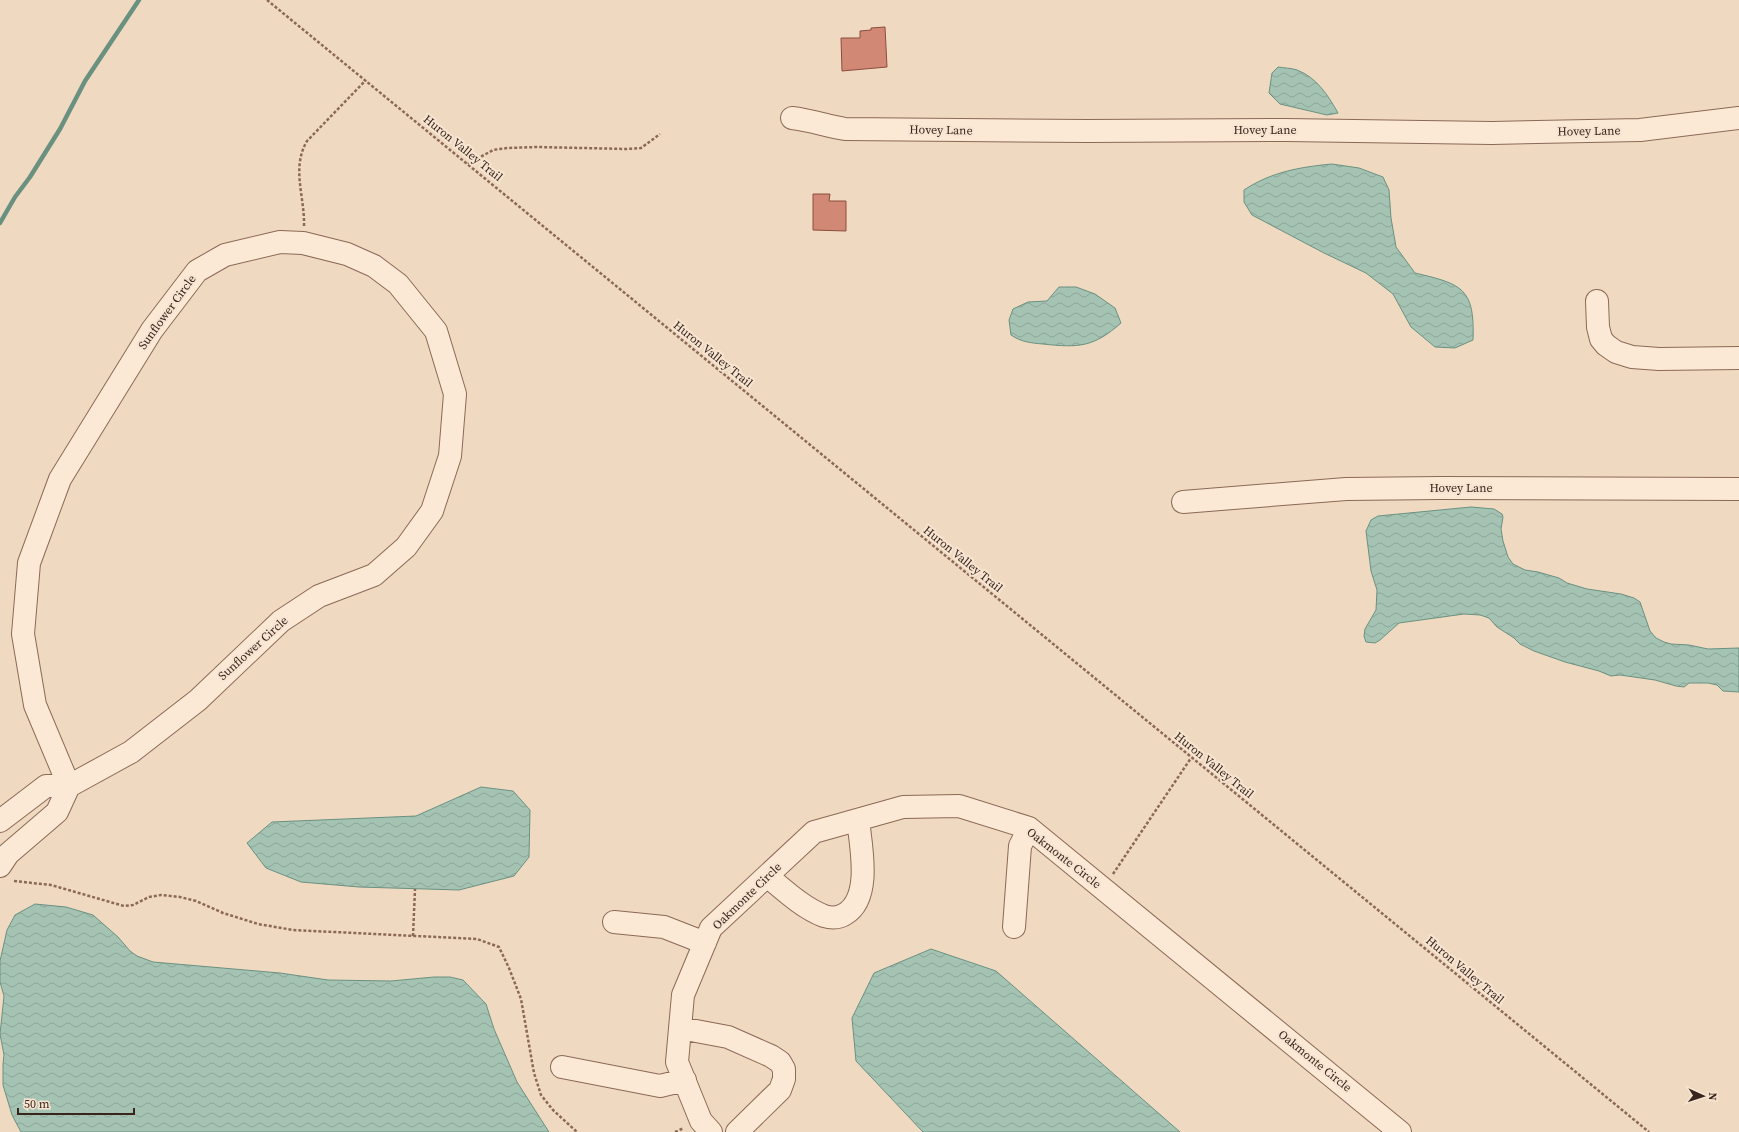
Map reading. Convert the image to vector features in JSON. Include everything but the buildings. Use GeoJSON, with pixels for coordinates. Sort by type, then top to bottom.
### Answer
{"type":"FeatureCollection","features":[{"type":"Feature","properties":{"kind":"street","name":"Hovey Lane"},"geometry":{"type":"LineString","coordinates":[[792,118],[811,120],[824,126],[845,129],[1088,131],[1286,130],[1492,134],[1640,130],[1739,118]]}},
{"type":"Feature","properties":{"kind":"street","name":"Sunflower Circle"},"geometry":{"type":"LineString","coordinates":[[280,242],[303,243],[347,254],[374,266],[398,284],[436,330],[455,394],[450,456],[432,511],[406,547],[374,575],[320,596],[281,620],[198,700],[131,752],[69,786],[36,705],[23,634],[30,563],[60,479],[152,330],[197,271],[225,256],[280,242]]}},
{"type":"Feature","properties":{"kind":"street"},"geometry":{"type":"LineString","coordinates":[[1597,301],[1598,328],[1601,339],[1606,345],[1616,352],[1632,357],[1660,359],[1739,358]]}},
{"type":"Feature","properties":{"kind":"street","name":"Hovey Lane"},"geometry":{"type":"LineString","coordinates":[[1183,502],[1346,489],[1739,489]]}},
{"type":"Feature","properties":{"kind":"street"},"geometry":{"type":"LineString","coordinates":[[0,820],[46,786],[69,786],[57,812],[8,854],[7,874]]}},
{"type":"Feature","properties":{"kind":"street","name":"Oakmonte Circle"},"geometry":{"type":"LineString","coordinates":[[711,1132],[701,1122],[677,1062],[683,995],[711,928],[814,832],[903,807],[959,806],[1030,828],[1400,1132]]}},
{"type":"Feature","properties":{"kind":"street"},"geometry":{"type":"LineString","coordinates":[[767,876],[807,907],[825,916],[840,917],[849,912],[854,908],[858,901],[861,890],[863,870],[858,820]]}},
{"type":"Feature","properties":{"kind":"street"},"geometry":{"type":"LineString","coordinates":[[1014,927],[1020,846],[1030,828]]}},
{"type":"Feature","properties":{"kind":"street"},"geometry":{"type":"LineString","coordinates":[[614,922],[664,927],[705,943]]}},
{"type":"Feature","properties":{"kind":"street"},"geometry":{"type":"LineString","coordinates":[[680,1028],[728,1037],[772,1056],[780,1062],[784,1069],[784,1079],[780,1090],[737,1132]]}},
{"type":"Feature","properties":{"kind":"street"},"geometry":{"type":"LineString","coordinates":[[562,1067],[660,1086],[684,1080]]}},
{"type":"Feature","properties":{"kind":"path","name":"Huron Valley Trail"},"geometry":{"type":"LineString","coordinates":[[267,0],[1649,1132]]}},
{"type":"Feature","properties":{"kind":"path"},"geometry":{"type":"LineString","coordinates":[[303,243],[304,222],[299,178],[300,154],[308,141],[366,80]]}},
{"type":"Feature","properties":{"kind":"path"},"geometry":{"type":"LineString","coordinates":[[468,164],[493,150],[507,148],[641,148],[660,134]]}},
{"type":"Feature","properties":{"kind":"path"},"geometry":{"type":"LineString","coordinates":[[1103,888],[1191,758]]}},
{"type":"Feature","properties":{"kind":"path"},"geometry":{"type":"LineString","coordinates":[[7,874],[124,906],[133,906],[149,897],[161,895],[180,897],[258,924],[294,930],[477,939],[499,947],[521,999],[534,1073],[542,1095],[553,1110],[576,1132]]}},
{"type":"Feature","properties":{"kind":"path"},"geometry":{"type":"LineString","coordinates":[[413,936],[415,888]]}},
{"type":"Feature","properties":{"kind":"water"},"geometry":{"type":"Polygon","coordinates":[[[1278,67],[1297,70],[1310,77],[1326,93],[1338,113],[1327,115],[1280,104],[1269,93],[1272,73],[1278,67]]]}},
{"type":"Feature","properties":{"kind":"water"},"geometry":{"type":"Polygon","coordinates":[[[1332,164],[1359,168],[1383,177],[1389,190],[1391,218],[1396,247],[1415,273],[1455,285],[1462,291],[1468,299],[1471,309],[1473,340],[1455,348],[1435,347],[1411,327],[1393,294],[1366,273],[1324,253],[1252,215],[1244,202],[1244,190],[1265,179],[1286,171],[1332,164]]]}},
{"type":"Feature","properties":{"kind":"water"},"geometry":{"type":"Polygon","coordinates":[[[1059,287],[1076,287],[1095,294],[1115,308],[1121,323],[1094,341],[1085,344],[1067,346],[1030,343],[1022,341],[1011,335],[1009,320],[1013,309],[1028,302],[1047,301],[1059,287]]]}},
{"type":"Feature","properties":{"kind":"water"},"geometry":{"type":"Polygon","coordinates":[[[1471,507],[1494,509],[1502,514],[1501,529],[1503,541],[1508,557],[1513,564],[1525,570],[1559,578],[1567,583],[1587,589],[1621,594],[1634,598],[1640,602],[1650,631],[1656,638],[1664,642],[1708,649],[1739,648],[1739,692],[1723,691],[1717,685],[1708,683],[1689,683],[1684,687],[1655,680],[1620,675],[1611,676],[1534,651],[1520,644],[1514,638],[1497,627],[1489,618],[1480,615],[1464,614],[1399,623],[1375,643],[1366,642],[1364,636],[1365,629],[1376,610],[1377,590],[1371,571],[1366,531],[1371,520],[1378,516],[1471,507]]]}},
{"type":"Feature","properties":{"kind":"water"},"geometry":{"type":"Polygon","coordinates":[[[481,787],[513,791],[530,810],[529,857],[514,876],[459,890],[359,887],[301,882],[266,868],[247,843],[272,822],[416,816],[481,787]]]}},
{"type":"Feature","properties":{"kind":"water"},"geometry":{"type":"Polygon","coordinates":[[[35,904],[66,907],[93,915],[118,937],[130,951],[137,956],[153,962],[280,973],[328,980],[391,981],[450,977],[463,980],[486,1004],[494,1029],[517,1082],[549,1132],[21,1132],[12,1115],[3,1085],[4,1055],[0,1034],[4,996],[0,982],[0,961],[7,930],[15,915],[35,904]]]}},
{"type":"Feature","properties":{"kind":"water"},"geometry":{"type":"Polygon","coordinates":[[[931,949],[996,971],[1180,1132],[923,1132],[856,1061],[852,1018],[874,973],[931,949]]]}},
{"type":"Feature","properties":{"kind":"waterway"},"geometry":{"type":"LineString","coordinates":[[0,223],[15,197],[30,177],[60,129],[85,81],[139,0]]}}]}
